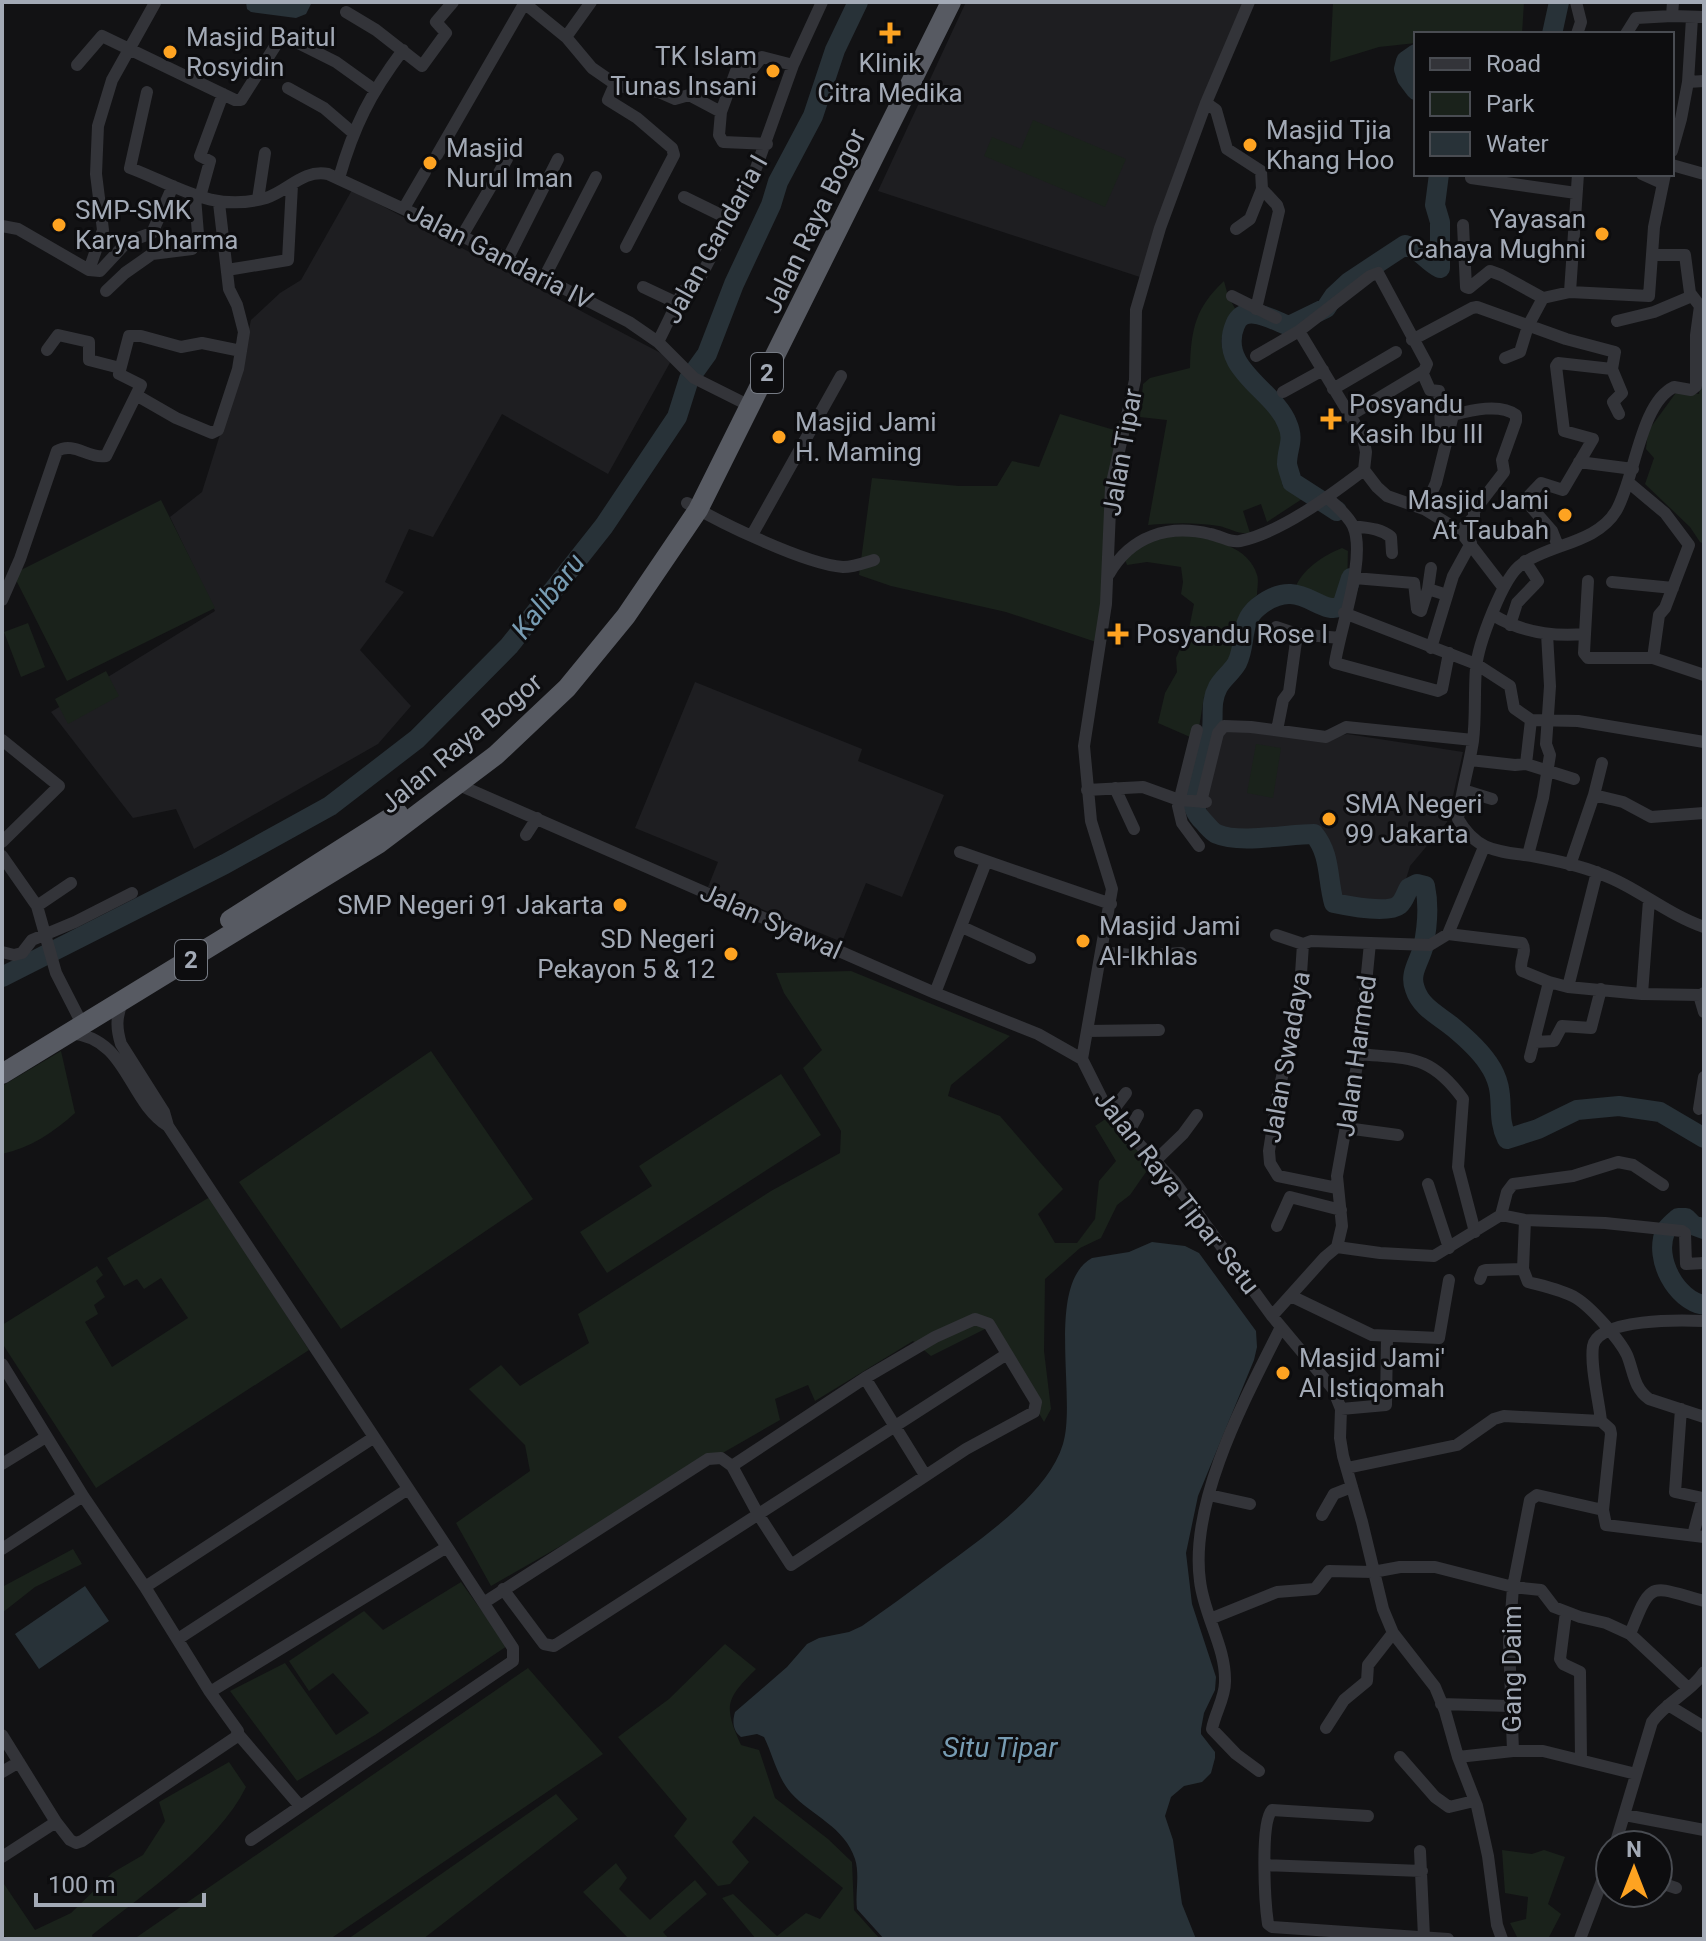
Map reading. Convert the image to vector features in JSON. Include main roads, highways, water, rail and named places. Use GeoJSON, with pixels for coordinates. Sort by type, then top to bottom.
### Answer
{"type":"FeatureCollection","features":[{"type":"Feature","properties":{"kind":"highway","name":"Jalan Raya Bogor"},"geometry":{"type":"LineString","coordinates":[[120,996],[370,833],[489,747],[550,691],[588,648],[692,506],[740,401],[938,2]]}},
{"type":"Feature","properties":{"kind":"highway","name":"Jalan Raya Bogor"},"geometry":{"type":"LineString","coordinates":[[2,1074],[120,996],[378,844],[459,785],[532,724],[600,651],[652,580],[951,2]]}},
{"type":"Feature","properties":{"kind":"highway","name":"Jalan Raya Bogor"},"geometry":{"type":"LineString","coordinates":[[2,1062],[65,1030]]}},
{"type":"Feature","properties":{"kind":"water"},"geometry":{"type":"Polygon","coordinates":[[[246,2],[312,2],[306,14],[296,18],[251,12],[246,2]]]}},
{"type":"Feature","properties":{"kind":"water","name":"Situ Tipar"},"geometry":{"type":"Polygon","coordinates":[[[1152,1242],[1185,1246],[1199,1253],[1256,1331],[1254,1360],[1198,1496],[1186,1553],[1192,1604],[1216,1677],[1215,1690],[1204,1713],[1201,1729],[1201,1734],[1215,1752],[1215,1758],[1211,1773],[1202,1782],[1184,1786],[1171,1797],[1165,1816],[1173,1840],[1182,1904],[1196,1939],[884,1939],[857,1909],[855,1859],[844,1838],[786,1787],[764,1737],[757,1734],[738,1735],[734,1726],[735,1712],[787,1667],[807,1644],[862,1626],[1007,1518],[1042,1482],[1063,1444],[1067,1400],[1066,1316],[1070,1292],[1078,1272],[1092,1258],[1129,1252],[1152,1242]]]}},
{"type":"Feature","properties":{"kind":"water"},"geometry":{"type":"Polygon","coordinates":[[[85,1586],[109,1621],[39,1669],[15,1634],[85,1586]]]}},
{"type":"Feature","properties":{"kind":"waterway","name":"Kalibaru"},"geometry":{"type":"LineString","coordinates":[[2,977],[225,864],[330,806],[417,739],[509,646],[604,526],[677,417],[689,379],[707,354],[778,182],[813,116],[835,50],[858,2]]}},
{"type":"Feature","properties":{"kind":"waterway"},"geometry":{"type":"LineString","coordinates":[[1552,32],[1559,2]]}},
{"type":"Feature","properties":{"kind":"waterway"},"geometry":{"type":"LineString","coordinates":[[1414,55],[1406,61],[1404,69],[1414,87]]}},
{"type":"Feature","properties":{"kind":"waterway"},"geometry":{"type":"LineString","coordinates":[[1337,511],[1292,482],[1287,464],[1291,439],[1287,423],[1240,366],[1232,340],[1235,325],[1239,318],[1252,314],[1289,326],[1326,308],[1349,282],[1405,245],[1440,268],[1440,222],[1435,205],[1439,176]]}},
{"type":"Feature","properties":{"kind":"waterway"},"geometry":{"type":"LineString","coordinates":[[1351,578],[1342,606],[1334,608],[1286,594],[1258,607],[1248,619],[1237,663],[1215,693],[1211,735],[1193,789],[1192,800],[1196,811],[1213,832],[1226,837],[1314,834],[1326,858],[1334,903],[1394,908],[1401,903],[1409,888],[1417,884],[1425,886],[1426,925],[1413,984],[1426,1007],[1463,1036],[1488,1063],[1498,1084],[1507,1139],[1538,1129],[1577,1110],[1619,1106],[1660,1112],[1704,1138]]}},
{"type":"Feature","properties":{"kind":"waterway"},"geometry":{"type":"LineString","coordinates":[[1704,1229],[1686,1218],[1678,1218],[1666,1230],[1662,1243],[1665,1266],[1676,1287],[1694,1302],[1704,1305]]}},
{"type":"Feature","properties":{"kind":"place","name":"Klinik Citra Medika"},"geometry":{"type":"Point","coordinates":[890,33]}},
{"type":"Feature","properties":{"kind":"place","name":"Masjid Baitul Rosyidin"},"geometry":{"type":"Point","coordinates":[170,52]}},
{"type":"Feature","properties":{"kind":"place","name":"TK Islam Tunas Insani"},"geometry":{"type":"Point","coordinates":[773,71]}},
{"type":"Feature","properties":{"kind":"place","name":"Masjid Tjia Khang Hoo"},"geometry":{"type":"Point","coordinates":[1250,145]}},
{"type":"Feature","properties":{"kind":"place","name":"Masjid Nurul Iman"},"geometry":{"type":"Point","coordinates":[430,163]}},
{"type":"Feature","properties":{"kind":"place","name":"SMP-SMK Karya Dharma"},"geometry":{"type":"Point","coordinates":[59,225]}},
{"type":"Feature","properties":{"kind":"place","name":"Yayasan Cahaya Mughni"},"geometry":{"type":"Point","coordinates":[1602,234]}},
{"type":"Feature","properties":{"kind":"place","name":"Posyandu Kasih Ibu III"},"geometry":{"type":"Point","coordinates":[1331,419]}},
{"type":"Feature","properties":{"kind":"place","name":"Masjid Jami H. Maming"},"geometry":{"type":"Point","coordinates":[779,437]}},
{"type":"Feature","properties":{"kind":"place","name":"Masjid Jami At Taubah"},"geometry":{"type":"Point","coordinates":[1565,515]}},
{"type":"Feature","properties":{"kind":"place","name":"Posyandu Rose I"},"geometry":{"type":"Point","coordinates":[1118,634]}},
{"type":"Feature","properties":{"kind":"place","name":"SMA Negeri 99 Jakarta"},"geometry":{"type":"Point","coordinates":[1329,819]}},
{"type":"Feature","properties":{"kind":"place","name":"SMP Negeri 91 Jakarta"},"geometry":{"type":"Point","coordinates":[620,905]}},
{"type":"Feature","properties":{"kind":"place","name":"Masjid Jami Al-Ikhlas"},"geometry":{"type":"Point","coordinates":[1083,941]}},
{"type":"Feature","properties":{"kind":"place","name":"SD Negeri Pekayon 5 & 12"},"geometry":{"type":"Point","coordinates":[731,954]}},
{"type":"Feature","properties":{"kind":"place","name":"Masjid Jami' Al Istiqomah"},"geometry":{"type":"Point","coordinates":[1283,1373]}}]}
